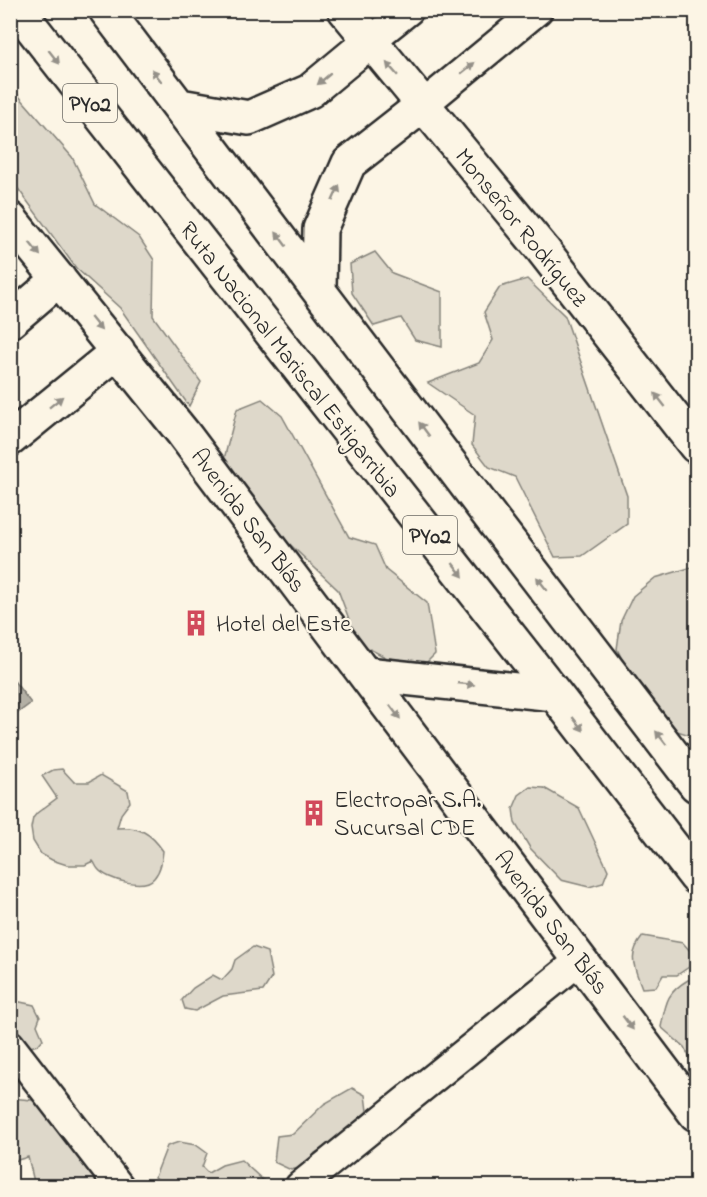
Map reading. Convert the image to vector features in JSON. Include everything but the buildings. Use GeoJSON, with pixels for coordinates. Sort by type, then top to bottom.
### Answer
{"type":"FeatureCollection","features":[{"type":"Feature","properties":{"kind":"main road","name":"Ruta Nacional Mariscal Estigarribia"},"geometry":{"type":"LineString","coordinates":[[18,10],[696,877]]}},
{"type":"Feature","properties":{"kind":"main road","name":"PY02"},"geometry":{"type":"LineString","coordinates":[[106,10],[696,785]]}},
{"type":"Feature","properties":{"kind":"main road","name":"Monseñor Rodríguez"},"geometry":{"type":"LineString","coordinates":[[345,10],[369,42],[543,250],[696,446]]}},
{"type":"Feature","properties":{"kind":"main road"},"geometry":{"type":"LineString","coordinates":[[180,106],[249,118],[310,91],[369,42]]}},
{"type":"Feature","properties":{"kind":"main road"},"geometry":{"type":"LineString","coordinates":[[319,290],[320,229],[349,163],[423,105]]}},
{"type":"Feature","properties":{"kind":"main road","name":"Avenida San Blás"},"geometry":{"type":"LineString","coordinates":[[10,219],[183,433],[696,1114]]}},
{"type":"Feature","properties":{"kind":"main road"},"geometry":{"type":"LineString","coordinates":[[10,321],[59,279]]}},
{"type":"Feature","properties":{"kind":"main road"},"geometry":{"type":"LineString","coordinates":[[10,439],[118,351]]}},
{"type":"Feature","properties":{"kind":"main road"},"geometry":{"type":"LineString","coordinates":[[366,674],[555,694]]}},
{"type":"Feature","properties":{"kind":"street"},"geometry":{"type":"LineString","coordinates":[[369,42],[409,10]]}},
{"type":"Feature","properties":{"kind":"street"},"geometry":{"type":"LineString","coordinates":[[423,105],[538,10]]}},
{"type":"Feature","properties":{"kind":"street"},"geometry":{"type":"LineString","coordinates":[[300,1186],[580,960]]}},
{"type":"Feature","properties":{"kind":"street"},"geometry":{"type":"LineString","coordinates":[[10,1045],[119,1186]]}},
{"type":"Feature","properties":{"kind":"shaded area"},"geometry":{"type":"Polygon","coordinates":[[[11,87],[72,157],[95,204],[139,237],[154,260],[153,316],[201,382],[189,406],[120,308],[76,268],[11,179],[11,87]]]}},
{"type":"Feature","properties":{"kind":"shaded area"},"geometry":{"type":"Polygon","coordinates":[[[375,252],[392,273],[442,292],[442,347],[415,340],[401,318],[374,326],[352,293],[350,264],[375,252]]]}},
{"type":"Feature","properties":{"kind":"shaded area"},"geometry":{"type":"Polygon","coordinates":[[[527,279],[565,316],[627,496],[627,524],[582,556],[555,557],[515,477],[489,467],[472,445],[475,415],[428,383],[479,363],[493,340],[484,312],[500,287],[527,279]]]}},
{"type":"Feature","properties":{"kind":"shaded area"},"geometry":{"type":"Polygon","coordinates":[[[262,399],[282,416],[349,537],[375,545],[386,570],[427,603],[435,654],[416,673],[358,643],[338,590],[235,492],[222,467],[237,409],[262,399]]]}},
{"type":"Feature","properties":{"kind":"shaded area"},"geometry":{"type":"Polygon","coordinates":[[[696,566],[696,737],[655,724],[617,649],[621,621],[633,596],[655,578],[696,566]]]}},
{"type":"Feature","properties":{"kind":"shaded area"},"geometry":{"type":"Polygon","coordinates":[[[11,677],[31,703],[10,718],[11,677]]]}},
{"type":"Feature","properties":{"kind":"shaded area"},"geometry":{"type":"Polygon","coordinates":[[[62,769],[74,782],[89,782],[101,775],[128,791],[130,802],[121,814],[117,828],[132,828],[144,832],[163,851],[160,868],[154,878],[142,883],[126,882],[109,877],[97,868],[93,861],[85,865],[67,865],[41,854],[33,841],[31,828],[33,818],[57,798],[42,776],[53,770],[62,769]]]}},
{"type":"Feature","properties":{"kind":"shaded area"},"geometry":{"type":"Polygon","coordinates":[[[530,787],[544,788],[579,808],[608,870],[603,883],[589,887],[561,880],[530,848],[515,823],[513,809],[519,795],[530,787]]]}},
{"type":"Feature","properties":{"kind":"shaded area"},"geometry":{"type":"Polygon","coordinates":[[[643,936],[683,943],[692,953],[689,967],[677,975],[663,975],[656,987],[642,988],[635,967],[634,955],[643,936]]]}},
{"type":"Feature","properties":{"kind":"shaded area"},"geometry":{"type":"Polygon","coordinates":[[[253,947],[267,952],[272,977],[263,991],[223,996],[195,1011],[185,1009],[182,1000],[193,988],[213,975],[222,980],[232,969],[235,960],[253,947]]]}},
{"type":"Feature","properties":{"kind":"shaded area"},"geometry":{"type":"Polygon","coordinates":[[[688,980],[696,980],[696,1069],[684,1047],[661,1027],[668,999],[675,989],[688,980]]]}},
{"type":"Feature","properties":{"kind":"shaded area"},"geometry":{"type":"Polygon","coordinates":[[[11,1000],[34,1005],[40,1017],[37,1025],[43,1039],[38,1045],[30,1047],[18,1038],[18,1029],[11,1024],[11,1000]]]}},
{"type":"Feature","properties":{"kind":"shaded area"},"geometry":{"type":"Polygon","coordinates":[[[352,1088],[365,1095],[367,1111],[341,1137],[315,1153],[307,1166],[291,1170],[274,1162],[277,1136],[293,1134],[324,1104],[352,1088]]]}},
{"type":"Feature","properties":{"kind":"shaded area"},"geometry":{"type":"Polygon","coordinates":[[[10,1098],[32,1100],[45,1108],[110,1186],[35,1186],[28,1157],[11,1162],[10,1098]]]}},
{"type":"Feature","properties":{"kind":"shaded area"},"geometry":{"type":"Polygon","coordinates":[[[179,1142],[196,1145],[207,1153],[202,1167],[208,1173],[222,1165],[241,1160],[265,1182],[264,1186],[166,1186],[155,1177],[167,1146],[179,1142]]]}},
{"type":"Feature","properties":{"kind":"place","name":"Hotel del Este"},"geometry":{"type":"Point","coordinates":[196,623]}},
{"type":"Feature","properties":{"kind":"place","name":"Electropar S.A. Sucursal CDE"},"geometry":{"type":"Point","coordinates":[314,813]}}]}
